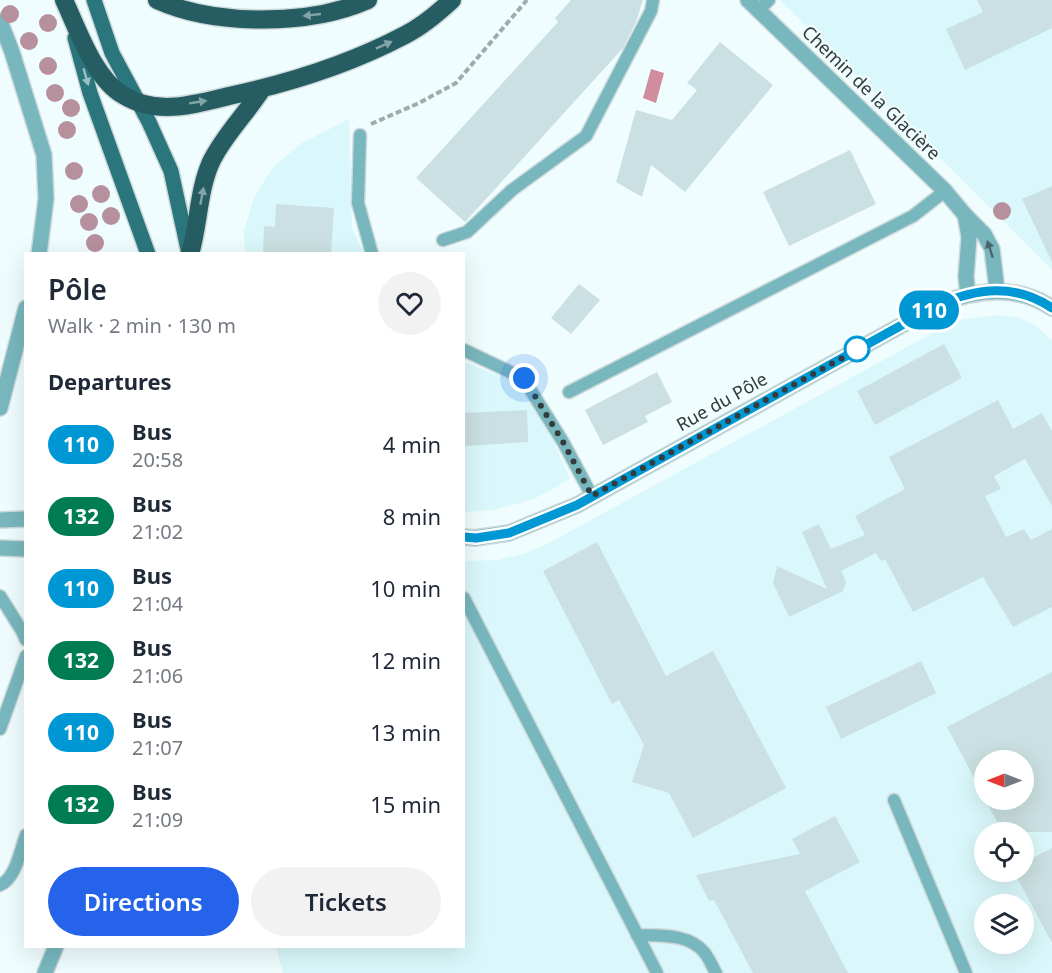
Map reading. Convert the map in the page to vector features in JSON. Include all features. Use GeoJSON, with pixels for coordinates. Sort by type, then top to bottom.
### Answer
{"type":"FeatureCollection","features":[{"type":"Feature","properties":{"kind":"highway"},"geometry":{"type":"LineString","coordinates":[[64,0],[86,47],[107,82],[122,95],[140,104],[167,107],[262,89],[325,69],[407,34],[434,16],[452,0]]}},
{"type":"Feature","properties":{"kind":"highway"},"geometry":{"type":"LineString","coordinates":[[157,0],[181,10],[226,19],[318,15],[351,8],[368,0]]}},
{"type":"Feature","properties":{"kind":"highway"},"geometry":{"type":"LineString","coordinates":[[191,252],[196,233],[201,194],[212,162],[228,134],[262,89]]}},
{"type":"Feature","properties":{"kind":"main road"},"geometry":{"type":"LineString","coordinates":[[64,0],[90,93],[147,252]]}},
{"type":"Feature","properties":{"kind":"main road"},"geometry":{"type":"LineString","coordinates":[[94,0],[112,53],[140,104],[171,171],[190,252]]}},
{"type":"Feature","properties":{"kind":"street","name":"Chemin de la Glacière"},"geometry":{"type":"LineString","coordinates":[[753,6],[945,191],[965,216],[984,234],[992,249],[997,290]]}},
{"type":"Feature","properties":{"kind":"street"},"geometry":{"type":"LineString","coordinates":[[0,21],[44,155],[46,199],[39,252]]}},
{"type":"Feature","properties":{"kind":"street"},"geometry":{"type":"LineString","coordinates":[[965,216],[969,237],[966,277],[968,294]]}},
{"type":"Feature","properties":{"kind":"street"},"geometry":{"type":"LineString","coordinates":[[997,290],[1017,292],[1052,308]]}},
{"type":"Feature","properties":{"kind":"street","name":"Rue du Pôle"},"geometry":{"type":"LineString","coordinates":[[465,537],[476,538],[509,533],[540,521],[592,496],[938,305],[968,294],[997,290]]}},
{"type":"Feature","properties":{"kind":"street"},"geometry":{"type":"LineString","coordinates":[[0,408],[24,316]]}},
{"type":"Feature","properties":{"kind":"street"},"geometry":{"type":"LineString","coordinates":[[0,520],[24,519]]}},
{"type":"Feature","properties":{"kind":"street"},"geometry":{"type":"LineString","coordinates":[[0,548],[24,549]]}},
{"type":"Feature","properties":{"kind":"street"},"geometry":{"type":"LineString","coordinates":[[45,973],[55,948]]}},
{"type":"Feature","properties":{"kind":"lane"},"geometry":{"type":"LineString","coordinates":[[443,240],[467,232],[512,190],[586,136],[651,11],[653,0]]}},
{"type":"Feature","properties":{"kind":"lane"},"geometry":{"type":"LineString","coordinates":[[753,6],[769,0]]}},
{"type":"Feature","properties":{"kind":"lane"},"geometry":{"type":"LineString","coordinates":[[360,135],[358,203],[371,252]]}},
{"type":"Feature","properties":{"kind":"lane"},"geometry":{"type":"LineString","coordinates":[[569,392],[913,216],[945,191]]}},
{"type":"Feature","properties":{"kind":"lane"},"geometry":{"type":"LineString","coordinates":[[465,350],[524,378],[563,442],[592,496]]}},
{"type":"Feature","properties":{"kind":"lane"},"geometry":{"type":"LineString","coordinates":[[0,596],[24,636]]}},
{"type":"Feature","properties":{"kind":"lane"},"geometry":{"type":"LineString","coordinates":[[465,600],[657,973]]}},
{"type":"Feature","properties":{"kind":"lane"},"geometry":{"type":"LineString","coordinates":[[0,729],[24,662]]}},
{"type":"Feature","properties":{"kind":"lane"},"geometry":{"type":"LineString","coordinates":[[894,800],[966,973]]}},
{"type":"Feature","properties":{"kind":"lane"},"geometry":{"type":"LineString","coordinates":[[0,885],[4,884],[12,873],[24,840]]}},
{"type":"Feature","properties":{"kind":"lane"},"geometry":{"type":"LineString","coordinates":[[637,935],[673,936],[691,942],[704,952],[716,973]]}},
{"type":"Feature","properties":{"kind":"path"},"geometry":{"type":"LineString","coordinates":[[360,135],[364,127],[419,103],[456,83],[527,0]]}},
{"type":"Feature","properties":{"kind":"shaded area"},"geometry":{"type":"Polygon","coordinates":[[[780,0],[1052,0],[1052,270],[976,194],[780,0]]]}},
{"type":"Feature","properties":{"kind":"shaded area"},"geometry":{"type":"Polygon","coordinates":[[[651,69],[664,73],[656,103],[643,98],[651,69]]]}},
{"type":"Feature","properties":{"kind":"shaded area"},"geometry":{"type":"Polygon","coordinates":[[[349,119],[352,229],[364,252],[245,252],[244,231],[253,199],[273,167],[302,143],[349,119]]]}},
{"type":"Feature","properties":{"kind":"shaded area"},"geometry":{"type":"Polygon","coordinates":[[[998,315],[1017,317],[1033,324],[1052,340],[1052,973],[283,973],[276,948],[465,948],[465,561],[498,560],[523,554],[547,544],[960,320],[998,315]]]}},
{"type":"Feature","properties":{"kind":"shaded area"},"geometry":{"type":"Polygon","coordinates":[[[465,362],[518,383],[543,418],[570,479],[534,499],[494,510],[465,512],[465,362]]]}},
{"type":"Feature","properties":{"kind":"building"},"geometry":{"type":"Polygon","coordinates":[[[571,0],[643,0],[636,22],[623,48],[465,222],[416,178],[558,22],[555,18],[571,0]]]}},
{"type":"Feature","properties":{"kind":"building"},"geometry":{"type":"Polygon","coordinates":[[[977,0],[1052,0],[1052,28],[965,70],[946,29],[983,12],[977,0]]]}},
{"type":"Feature","properties":{"kind":"building"},"geometry":{"type":"Polygon","coordinates":[[[720,42],[773,85],[685,192],[651,165],[642,197],[616,182],[636,110],[672,120],[697,90],[687,83],[720,42]]]}},
{"type":"Feature","properties":{"kind":"building"},"geometry":{"type":"Polygon","coordinates":[[[850,150],[876,204],[789,246],[763,192],[850,150]]]}},
{"type":"Feature","properties":{"kind":"building"},"geometry":{"type":"Polygon","coordinates":[[[1052,186],[1052,262],[1022,199],[1052,186]]]}},
{"type":"Feature","properties":{"kind":"building"},"geometry":{"type":"Polygon","coordinates":[[[276,204],[334,208],[331,252],[263,252],[264,226],[275,227],[276,204]]]}},
{"type":"Feature","properties":{"kind":"building"},"geometry":{"type":"Polygon","coordinates":[[[579,284],[600,300],[571,334],[551,318],[579,284]]]}},
{"type":"Feature","properties":{"kind":"building"},"geometry":{"type":"Polygon","coordinates":[[[944,344],[962,378],[875,425],[857,391],[944,344]]]}},
{"type":"Feature","properties":{"kind":"building"},"geometry":{"type":"Polygon","coordinates":[[[657,372],[672,402],[645,416],[648,422],[603,445],[585,410],[657,372]]]}},
{"type":"Feature","properties":{"kind":"building"},"geometry":{"type":"Polygon","coordinates":[[[998,400],[1013,429],[1042,413],[1052,431],[1052,506],[1025,459],[994,476],[1001,489],[985,496],[1006,537],[1024,529],[1031,540],[1052,529],[1052,607],[1013,627],[983,577],[913,612],[885,559],[881,561],[876,553],[841,571],[846,582],[843,591],[789,617],[773,583],[777,566],[827,589],[802,532],[819,524],[831,549],[865,535],[855,516],[905,489],[889,457],[998,400]]]}},
{"type":"Feature","properties":{"kind":"building"},"geometry":{"type":"Polygon","coordinates":[[[527,410],[528,442],[465,446],[465,413],[527,410]]]}},
{"type":"Feature","properties":{"kind":"building"},"geometry":{"type":"Polygon","coordinates":[[[597,542],[666,676],[713,651],[786,788],[693,838],[669,793],[632,782],[644,745],[619,700],[612,704],[543,571],[597,542]]]}},
{"type":"Feature","properties":{"kind":"building"},"geometry":{"type":"Polygon","coordinates":[[[921,661],[936,693],[841,739],[826,707],[921,661]]]}},
{"type":"Feature","properties":{"kind":"building"},"geometry":{"type":"Polygon","coordinates":[[[1052,672],[1052,832],[1034,832],[1034,822],[997,822],[991,810],[1034,810],[1034,750],[974,750],[974,778],[947,727],[1052,672]]]}},
{"type":"Feature","properties":{"kind":"building"},"geometry":{"type":"Polygon","coordinates":[[[835,816],[860,862],[805,891],[848,973],[753,973],[714,900],[709,901],[696,875],[800,854],[792,839],[835,816]]]}},
{"type":"Feature","properties":{"kind":"building"},"geometry":{"type":"Polygon","coordinates":[[[1052,848],[1052,943],[1034,909],[1034,894],[1026,894],[1019,882],[1034,882],[1034,857],[1052,848]]]}},
{"type":"Feature","properties":{"kind":"bus line","name":"110"},"geometry":{"type":"LineString","coordinates":[[465,537],[476,538],[509,533],[577,505],[938,305],[959,296],[997,290],[1017,292],[1052,308]]}},
{"type":"Feature","properties":{"kind":"route"},"geometry":{"type":"LineString","coordinates":[[524,378],[563,442],[592,496],[864,346],[857,349]]}}]}
